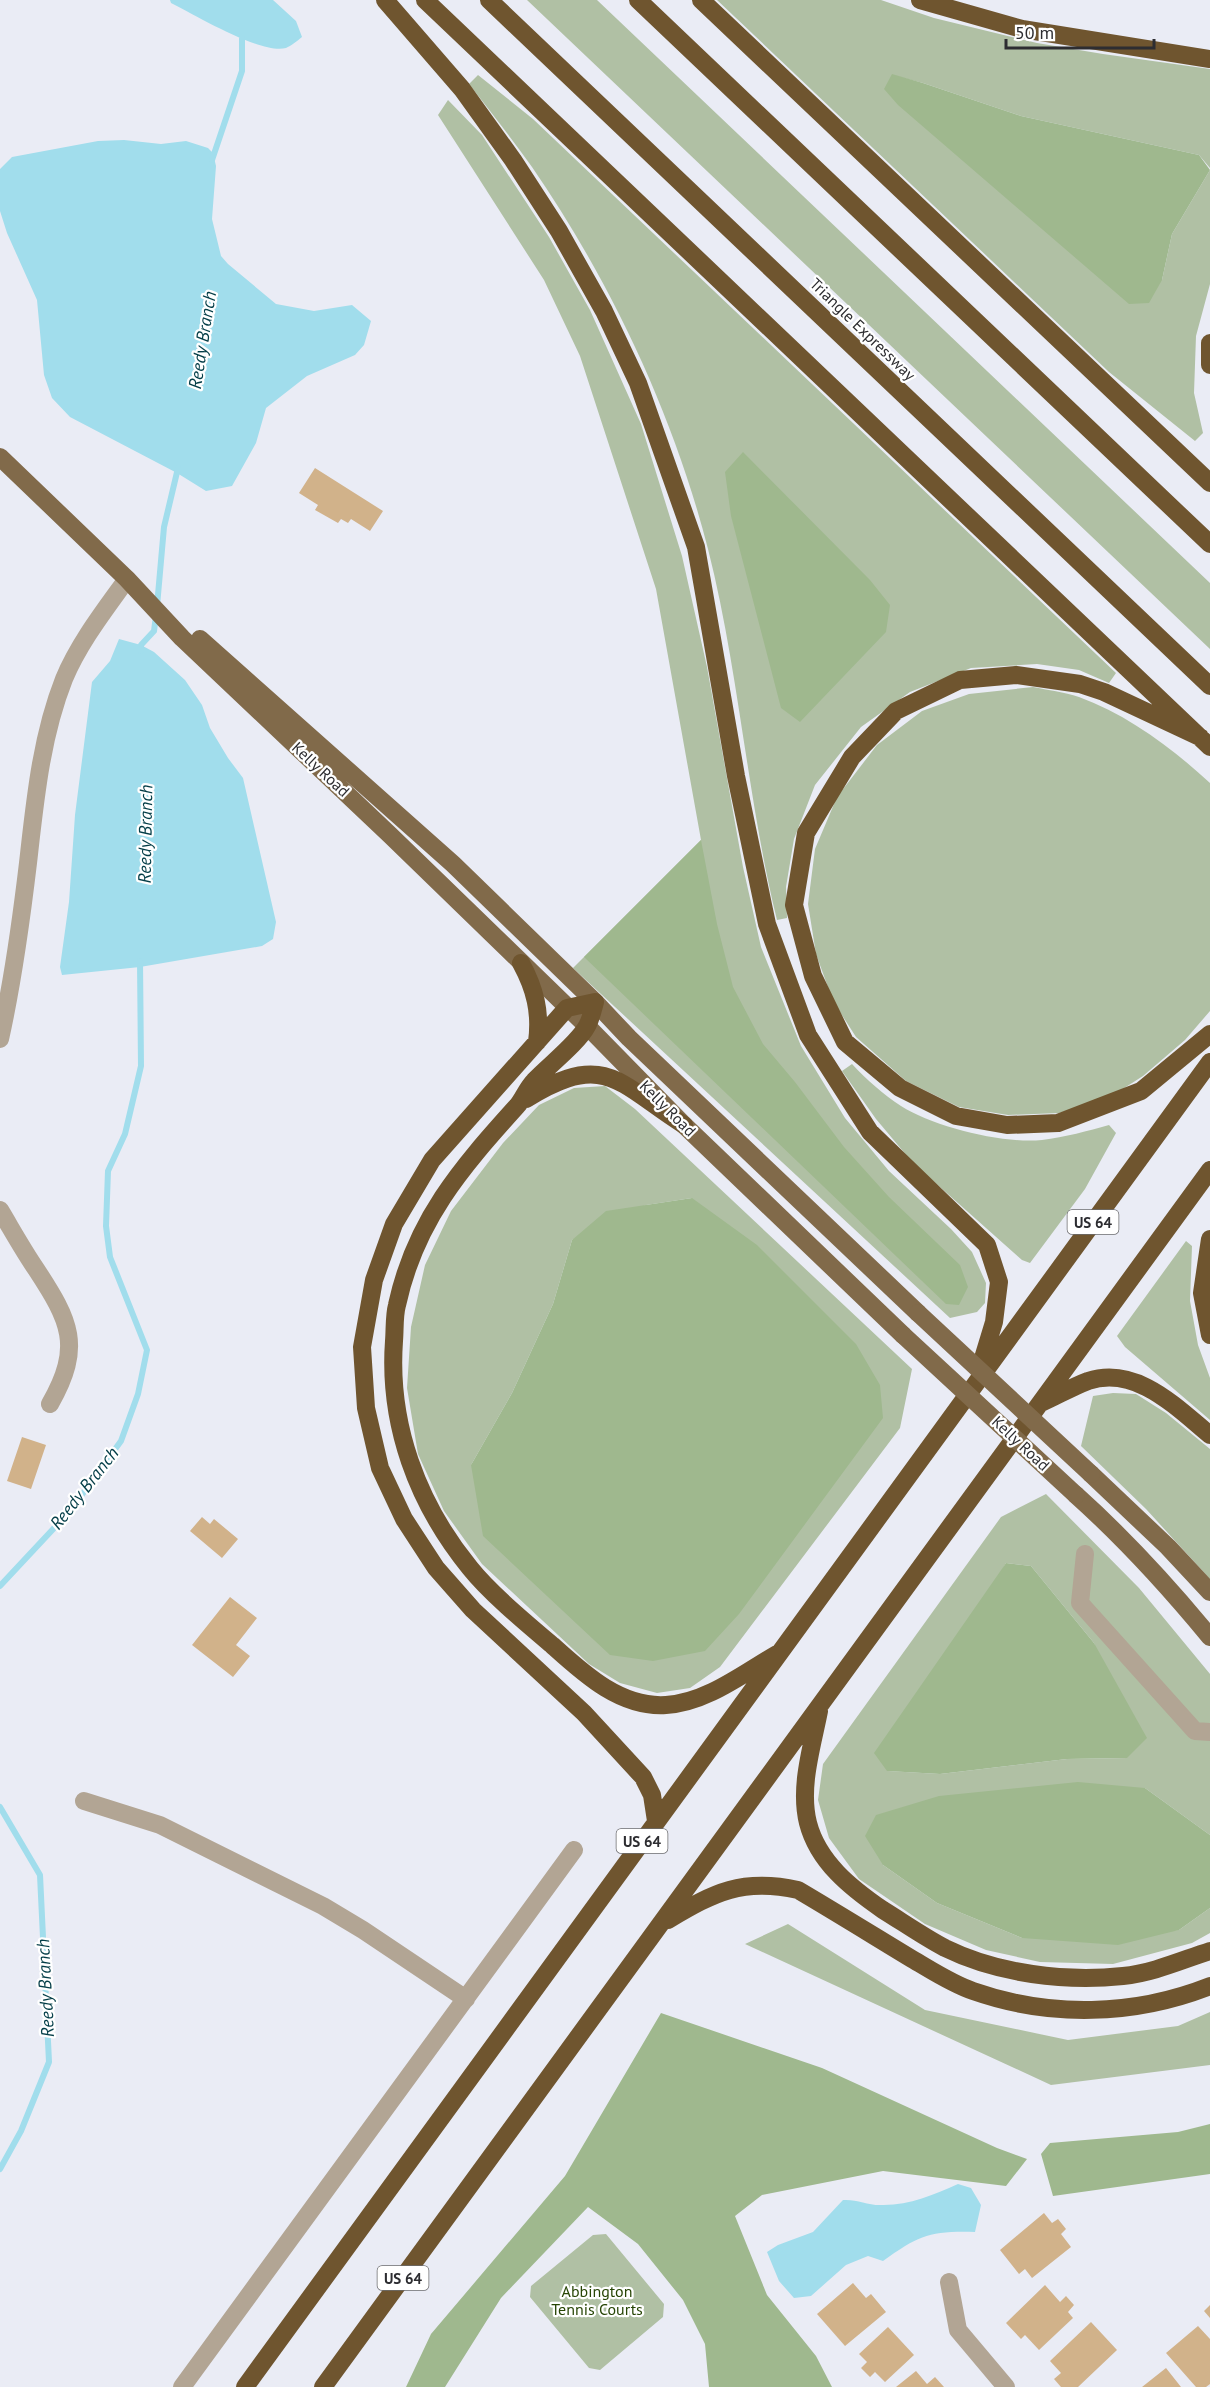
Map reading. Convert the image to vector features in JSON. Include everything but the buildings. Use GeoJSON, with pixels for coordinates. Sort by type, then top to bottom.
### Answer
{"type":"FeatureCollection","features":[{"type":"Feature","properties":{"kind":"highway"},"geometry":{"type":"LineString","coordinates":[[385,0],[462,89],[519,168],[559,231],[604,311],[638,383],[696,547],[736,776],[767,924],[808,1035],[870,1132],[987,1245],[999,1282],[994,1322],[976,1381]]}},
{"type":"Feature","properties":{"kind":"highway"},"geometry":{"type":"LineString","coordinates":[[425,0],[1205,742]]}},
{"type":"Feature","properties":{"kind":"highway","name":"Triangle Expressway"},"geometry":{"type":"LineString","coordinates":[[489,0],[1210,686]]}},
{"type":"Feature","properties":{"kind":"highway"},"geometry":{"type":"LineString","coordinates":[[638,0],[1210,544]]}},
{"type":"Feature","properties":{"kind":"highway"},"geometry":{"type":"LineString","coordinates":[[701,0],[1210,483]]}},
{"type":"Feature","properties":{"kind":"highway"},"geometry":{"type":"LineString","coordinates":[[920,0],[1022,29],[1210,59]]}},
{"type":"Feature","properties":{"kind":"highway"},"geometry":{"type":"LineString","coordinates":[[1210,343],[1210,365]]}},
{"type":"Feature","properties":{"kind":"highway"},"geometry":{"type":"LineString","coordinates":[[1205,742],[1104,692],[1080,684],[1016,675],[960,680],[896,711],[852,757],[806,833],[795,905],[813,976],[845,1042],[900,1088],[956,1116],[1007,1125],[1058,1123],[1141,1091],[1210,1034]]}},
{"type":"Feature","properties":{"kind":"highway"},"geometry":{"type":"LineString","coordinates":[[521,963],[537,999],[540,1021],[537,1042]]}},
{"type":"Feature","properties":{"kind":"highway"},"geometry":{"type":"LineString","coordinates":[[595,1002],[567,1008],[432,1160],[394,1224],[374,1280],[362,1347],[366,1408],[381,1468],[404,1519],[436,1568],[473,1610],[584,1713],[643,1777],[652,1795],[656,1821]]}},
{"type":"Feature","properties":{"kind":"highway"},"geometry":{"type":"LineString","coordinates":[[595,1002],[587,1026],[531,1083],[519,1103],[457,1174],[427,1222],[410,1262],[396,1307],[392,1366],[402,1440],[414,1477],[445,1534],[471,1570],[586,1675],[609,1691],[634,1701],[665,1706],[691,1700],[718,1688],[777,1654]]}},
{"type":"Feature","properties":{"kind":"highway","name":"US 64"},"geometry":{"type":"LineString","coordinates":[[245,2387],[1210,1062]]}},
{"type":"Feature","properties":{"kind":"highway"},"geometry":{"type":"LineString","coordinates":[[519,1103],[567,1077],[593,1073],[620,1080],[684,1125]]}},
{"type":"Feature","properties":{"kind":"highway","name":"US 64"},"geometry":{"type":"LineString","coordinates":[[323,2387],[1210,1170]]}},
{"type":"Feature","properties":{"kind":"highway"},"geometry":{"type":"LineString","coordinates":[[1210,1239],[1202,1293],[1210,1335]]}},
{"type":"Feature","properties":{"kind":"highway"},"geometry":{"type":"LineString","coordinates":[[1040,1404],[1088,1381],[1108,1377],[1139,1383],[1170,1402],[1210,1435]]}},
{"type":"Feature","properties":{"kind":"highway"},"geometry":{"type":"LineString","coordinates":[[820,1706],[804,1800],[808,1824],[819,1850],[831,1867],[865,1898],[916,1932],[984,1964],[1032,1973],[1072,1977],[1124,1976],[1163,1967],[1210,1951]]}},
{"type":"Feature","properties":{"kind":"highway"},"geometry":{"type":"LineString","coordinates":[[661,1924],[708,1896],[746,1885],[774,1885],[798,1890],[932,1971],[972,1991],[1017,2002],[1070,2011],[1111,2010],[1161,2002],[1210,1986]]}},
{"type":"Feature","properties":{"kind":"main road","name":"Kelly Road"},"geometry":{"type":"LineString","coordinates":[[0,457],[127,579],[182,638],[587,1026],[684,1125],[903,1335],[1139,1555],[1210,1637]]}},
{"type":"Feature","properties":{"kind":"main road","name":"Kelly Road"},"geometry":{"type":"LineString","coordinates":[[127,579],[223,658],[453,864],[629,1038],[918,1313],[1091,1473],[1168,1547],[1210,1592]]}},
{"type":"Feature","properties":{"kind":"street"},"geometry":{"type":"LineString","coordinates":[[0,1039],[20,930],[39,770],[53,717],[64,680],[86,638],[127,579]]}},
{"type":"Feature","properties":{"kind":"street"},"geometry":{"type":"LineString","coordinates":[[0,1210],[57,1301],[66,1321],[70,1342],[69,1362],[63,1381],[50,1404]]}},
{"type":"Feature","properties":{"kind":"street"},"geometry":{"type":"LineString","coordinates":[[1085,1554],[1080,1603],[1195,1731],[1210,1732]]}},
{"type":"Feature","properties":{"kind":"street"},"geometry":{"type":"LineString","coordinates":[[84,1801],[160,1825],[323,1906],[466,1999]]}},
{"type":"Feature","properties":{"kind":"street"},"geometry":{"type":"LineString","coordinates":[[182,2387],[574,1850]]}},
{"type":"Feature","properties":{"kind":"street"},"geometry":{"type":"LineString","coordinates":[[949,2282],[958,2330],[1006,2387]]}},
{"type":"Feature","properties":{"kind":"green space"},"geometry":{"type":"Polygon","coordinates":[[[527,0],[597,0],[1210,583],[1210,649],[527,0]]]}},
{"type":"Feature","properties":{"kind":"green space"},"geometry":{"type":"Polygon","coordinates":[[[717,0],[881,0],[934,18],[1037,43],[1210,69],[1210,168],[1199,155],[1021,116],[892,75],[1162,280],[1172,234],[1210,170],[1210,284],[1196,336],[1194,393],[1203,433],[1195,441],[1109,372],[717,0]]]}},
{"type":"Feature","properties":{"kind":"green space"},"geometry":{"type":"Polygon","coordinates":[[[892,74],[1021,116],[1199,155],[1210,170],[1172,234],[1162,280],[1149,303],[1129,304],[898,105],[884,89],[892,74]]]}},
{"type":"Feature","properties":{"kind":"green space"},"geometry":{"type":"Polygon","coordinates":[[[478,75],[533,119],[1116,673],[1109,683],[1079,670],[1037,664],[971,668],[910,692],[861,727],[815,785],[794,839],[786,887],[787,918],[777,920],[758,828],[719,595],[694,498],[677,448],[636,350],[588,256],[532,167],[469,84],[478,75]]]}},
{"type":"Feature","properties":{"kind":"green space"},"geometry":{"type":"Polygon","coordinates":[[[448,100],[482,135],[549,237],[590,310],[641,424],[682,556],[707,667],[743,867],[761,947],[801,1046],[845,1118],[889,1171],[972,1252],[986,1283],[985,1303],[977,1312],[950,1318],[573,968],[701,840],[656,589],[580,356],[544,280],[438,115],[448,100]]]}},
{"type":"Feature","properties":{"kind":"green space"},"geometry":{"type":"Polygon","coordinates":[[[743,452],[870,580],[890,605],[886,632],[800,722],[781,708],[731,516],[725,472],[743,452]]]}},
{"type":"Feature","properties":{"kind":"green space"},"geometry":{"type":"Polygon","coordinates":[[[1033,687],[1079,697],[1115,713],[1165,745],[1210,783],[1210,1011],[1185,1040],[1143,1076],[1107,1099],[1059,1113],[1008,1115],[959,1107],[906,1081],[856,1037],[833,1001],[816,954],[808,904],[815,849],[837,797],[877,745],[922,711],[969,694],[1033,687]]]}},
{"type":"Feature","properties":{"kind":"green space"},"geometry":{"type":"Polygon","coordinates":[[[701,840],[717,924],[733,987],[763,1044],[844,1147],[889,1197],[960,1265],[968,1287],[959,1305],[946,1304],[584,957],[701,840]]]}},
{"type":"Feature","properties":{"kind":"green space"},"geometry":{"type":"Polygon","coordinates":[[[852,1064],[901,1106],[931,1121],[969,1132],[989,1137],[1026,1141],[1076,1134],[1109,1125],[1116,1133],[1085,1189],[1030,1263],[1022,1260],[913,1163],[876,1119],[842,1071],[852,1064]]]}},
{"type":"Feature","properties":{"kind":"green space"},"geometry":{"type":"Polygon","coordinates":[[[605,1086],[635,1109],[912,1369],[900,1428],[720,1667],[690,1688],[657,1693],[620,1683],[589,1664],[482,1564],[444,1511],[418,1454],[407,1388],[411,1327],[425,1265],[451,1211],[503,1143],[539,1105],[574,1088],[605,1086]],[[692,1198],[646,1205],[572,1240],[553,1304],[512,1393],[471,1465],[692,1198]]]}},
{"type":"Feature","properties":{"kind":"green space"},"geometry":{"type":"Polygon","coordinates":[[[692,1198],[757,1245],[856,1344],[880,1385],[883,1418],[739,1614],[705,1651],[653,1661],[610,1655],[483,1536],[471,1465],[512,1393],[553,1304],[572,1240],[606,1211],[692,1198]]]}},
{"type":"Feature","properties":{"kind":"green space"},"geometry":{"type":"Polygon","coordinates":[[[1186,1241],[1192,1246],[1190,1301],[1198,1345],[1210,1378],[1210,1420],[1125,1347],[1117,1336],[1186,1241]]]}},
{"type":"Feature","properties":{"kind":"green space"},"geometry":{"type":"Polygon","coordinates":[[[1113,1393],[1136,1394],[1166,1413],[1210,1449],[1210,1579],[1146,1509],[1081,1446],[1093,1396],[1113,1393]]]}},
{"type":"Feature","properties":{"kind":"green space"},"geometry":{"type":"Polygon","coordinates":[[[1046,1494],[1139,1588],[1210,1674],[1210,1835],[1145,1788],[883,1865],[937,1903],[1022,1938],[1179,1930],[1210,1908],[1210,1933],[1192,1943],[1113,1964],[1040,1962],[986,1950],[925,1924],[859,1879],[829,1838],[818,1800],[823,1764],[1001,1517],[1046,1494]],[[1006,1563],[888,1771],[940,1774],[1067,1759],[1127,1758],[1094,1643],[1031,1566],[1006,1563]]]}},
{"type":"Feature","properties":{"kind":"green space"},"geometry":{"type":"Polygon","coordinates":[[[1006,1563],[1031,1566],[1094,1643],[1147,1738],[1127,1758],[1067,1759],[940,1774],[887,1771],[874,1753],[1006,1563]]]}},
{"type":"Feature","properties":{"kind":"green space"},"geometry":{"type":"Polygon","coordinates":[[[1078,1782],[1145,1788],[1210,1835],[1210,1908],[1179,1930],[1118,1945],[1022,1938],[937,1903],[883,1865],[865,1836],[876,1815],[939,1796],[1078,1782]]]}},
{"type":"Feature","properties":{"kind":"green space"},"geometry":{"type":"Polygon","coordinates":[[[788,1924],[925,2010],[1068,2040],[1178,2026],[1210,2012],[1210,2065],[1051,2085],[745,1944],[788,1924]]]}},
{"type":"Feature","properties":{"kind":"green space"},"geometry":{"type":"Polygon","coordinates":[[[661,2013],[822,2068],[997,2148],[1027,2159],[1006,2186],[883,2171],[762,2195],[735,2216],[767,2295],[816,2356],[832,2387],[709,2387],[705,2344],[683,2300],[638,2244],[588,2207],[501,2298],[445,2387],[406,2387],[431,2334],[565,2176],[661,2013]]]}},
{"type":"Feature","properties":{"kind":"green space"},"geometry":{"type":"Polygon","coordinates":[[[1210,2124],[1210,2174],[1053,2196],[1041,2154],[1050,2143],[1178,2132],[1210,2124]]]}},
{"type":"Feature","properties":{"kind":"green space","name":"Abbington Tennis Courts"},"geometry":{"type":"Polygon","coordinates":[[[606,2234],[664,2304],[663,2317],[600,2370],[589,2368],[530,2297],[531,2286],[593,2235],[606,2234]]]}},
{"type":"Feature","properties":{"kind":"water"},"geometry":{"type":"Polygon","coordinates":[[[170,0],[273,0],[296,21],[302,37],[286,48],[275,49],[261,46],[212,24],[171,3],[170,0]]]}},
{"type":"Feature","properties":{"kind":"water"},"geometry":{"type":"Polygon","coordinates":[[[124,140],[161,144],[186,141],[208,148],[213,153],[216,166],[212,219],[221,256],[228,264],[276,304],[314,311],[352,305],[371,321],[364,345],[355,355],[307,376],[266,408],[256,443],[232,486],[206,491],[177,473],[70,417],[52,398],[44,375],[37,300],[7,233],[0,211],[0,169],[12,157],[98,141],[124,140]]]}},
{"type":"Feature","properties":{"kind":"water"},"geometry":{"type":"Polygon","coordinates":[[[119,639],[141,645],[154,652],[185,680],[202,705],[210,728],[243,778],[276,922],[273,939],[262,946],[140,967],[62,975],[60,967],[69,902],[75,815],[92,682],[110,661],[119,639]]]}},
{"type":"Feature","properties":{"kind":"water"},"geometry":{"type":"Polygon","coordinates":[[[958,2184],[971,2188],[981,2205],[975,2232],[946,2232],[926,2236],[883,2261],[868,2256],[846,2265],[811,2296],[794,2298],[779,2281],[767,2252],[778,2245],[813,2232],[843,2200],[875,2205],[900,2204],[930,2196],[958,2184]]]}},
{"type":"Feature","properties":{"kind":"waterway","name":"Reedy Branch"},"geometry":{"type":"LineString","coordinates":[[212,160],[242,71],[242,39]]}},
{"type":"Feature","properties":{"kind":"waterway","name":"Reedy Branch"},"geometry":{"type":"LineString","coordinates":[[157,606],[164,527],[178,468]]}},
{"type":"Feature","properties":{"kind":"waterway","name":"Reedy Branch"},"geometry":{"type":"LineString","coordinates":[[141,651],[141,645],[154,631],[156,616]]}},
{"type":"Feature","properties":{"kind":"waterway","name":"Reedy Branch"},"geometry":{"type":"LineString","coordinates":[[0,1586],[70,1511],[121,1441],[138,1394],[147,1350],[110,1257],[106,1226],[108,1171],[125,1134],[141,1066],[140,961]]}},
{"type":"Feature","properties":{"kind":"waterway","name":"Reedy Branch"},"geometry":{"type":"LineString","coordinates":[[0,1807],[40,1875],[49,2062],[21,2131],[0,2169]]}}]}
